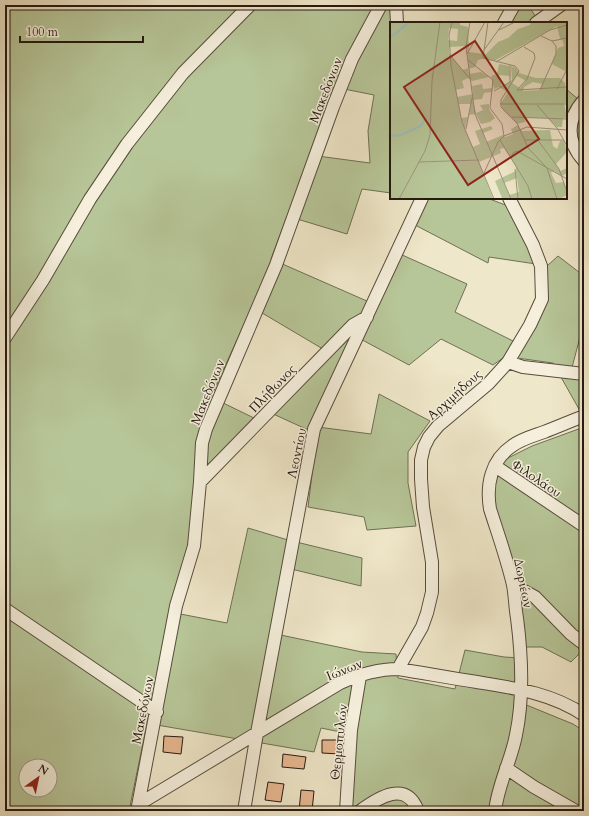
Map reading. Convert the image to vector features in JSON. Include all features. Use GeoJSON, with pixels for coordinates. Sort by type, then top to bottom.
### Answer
{"type":"FeatureCollection","features":[{"type":"Feature","properties":{"kind":"street"},"geometry":{"type":"LineString","coordinates":[[5,338],[43,280],[90,199],[127,144],[183,73],[250,5]]}},
{"type":"Feature","properties":{"kind":"street","name":"Μακεδόνων"},"geometry":{"type":"LineString","coordinates":[[138,807],[176,606],[194,546],[202,443],[213,410],[276,264],[333,106],[352,59],[381,5]]}},
{"type":"Feature","properties":{"kind":"street"},"geometry":{"type":"LineString","coordinates":[[396,5],[397,22]]}},
{"type":"Feature","properties":{"kind":"street"},"geometry":{"type":"LineString","coordinates":[[505,22],[514,5]]}},
{"type":"Feature","properties":{"kind":"street"},"geometry":{"type":"LineString","coordinates":[[537,22],[561,5]]}},
{"type":"Feature","properties":{"kind":"street"},"geometry":{"type":"LineString","coordinates":[[584,100],[576,110],[573,117],[571,130],[572,144],[584,161]]}},
{"type":"Feature","properties":{"kind":"street","name":"Αρχιμήδους"},"geometry":{"type":"LineString","coordinates":[[398,669],[422,627],[432,592],[432,562],[423,507],[421,479],[421,460],[424,447],[429,437],[438,426],[488,384],[508,362],[530,326],[542,299],[541,266],[533,245],[510,199]]}},
{"type":"Feature","properties":{"kind":"street","name":"Λεοντίου"},"geometry":{"type":"LineString","coordinates":[[244,811],[257,733],[314,430],[367,317],[418,200]]}},
{"type":"Feature","properties":{"kind":"street","name":"Πλήθωνος"},"geometry":{"type":"LineString","coordinates":[[200,482],[353,325],[367,317]]}},
{"type":"Feature","properties":{"kind":"street"},"geometry":{"type":"LineString","coordinates":[[508,362],[524,367],[584,374]]}},
{"type":"Feature","properties":{"kind":"street","name":"Δωριέων"},"geometry":{"type":"LineString","coordinates":[[495,811],[498,790],[516,735],[521,689],[519,639],[513,585],[488,500],[489,482],[495,466],[503,454],[513,445],[584,416]]}},
{"type":"Feature","properties":{"kind":"street","name":"Φιλολάου"},"geometry":{"type":"LineString","coordinates":[[495,466],[584,526]]}},
{"type":"Feature","properties":{"kind":"street"},"geometry":{"type":"LineString","coordinates":[[513,585],[535,597],[571,634],[584,644]]}},
{"type":"Feature","properties":{"kind":"street"},"geometry":{"type":"LineString","coordinates":[[5,609],[157,712]]}},
{"type":"Feature","properties":{"kind":"street","name":"Ιώνων"},"geometry":{"type":"LineString","coordinates":[[138,807],[340,683],[382,670],[398,669],[521,689],[562,702],[584,715]]}},
{"type":"Feature","properties":{"kind":"street","name":"Θερμοπυλών"},"geometry":{"type":"LineString","coordinates":[[346,811],[352,730],[360,676]]}},
{"type":"Feature","properties":{"kind":"street"},"geometry":{"type":"LineString","coordinates":[[506,768],[534,787],[576,811]]}},
{"type":"Feature","properties":{"kind":"street"},"geometry":{"type":"LineString","coordinates":[[360,811],[381,797],[390,794],[399,794],[409,797],[418,811]]}},
{"type":"Feature","properties":{"kind":"green space"},"geometry":{"type":"Polygon","coordinates":[[[5,5],[394,5],[390,22],[390,193],[362,189],[347,234],[287,216],[271,259],[376,305],[400,254],[467,284],[455,312],[515,342],[503,358],[493,365],[441,339],[409,365],[353,335],[310,423],[318,427],[371,434],[379,394],[430,421],[408,452],[408,483],[416,526],[367,530],[364,517],[308,507],[317,434],[271,413],[328,352],[252,307],[211,397],[256,419],[196,476],[190,542],[170,612],[227,623],[248,528],[288,540],[362,558],[361,586],[283,567],[271,633],[362,652],[396,654],[398,678],[455,689],[465,650],[504,657],[521,658],[524,704],[573,724],[584,731],[584,811],[348,811],[355,735],[321,728],[314,752],[151,724],[167,627],[129,811],[5,811],[5,5]],[[334,87],[310,155],[370,163],[368,131],[374,95],[334,87]]]}},
{"type":"Feature","properties":{"kind":"green space"},"geometry":{"type":"Polygon","coordinates":[[[519,5],[528,5],[536,17],[530,22],[510,22],[519,5]]]}},
{"type":"Feature","properties":{"kind":"green space"},"geometry":{"type":"Polygon","coordinates":[[[567,90],[584,104],[573,124],[584,122],[584,140],[567,134],[567,90]]]}},
{"type":"Feature","properties":{"kind":"green space"},"geometry":{"type":"Polygon","coordinates":[[[416,199],[490,199],[508,206],[536,264],[489,257],[488,263],[415,225],[422,202],[416,199]]]}},
{"type":"Feature","properties":{"kind":"green space"},"geometry":{"type":"Polygon","coordinates":[[[558,256],[584,276],[584,322],[570,375],[584,377],[584,418],[553,363],[517,358],[547,266],[558,256]]]}},
{"type":"Feature","properties":{"kind":"green space"},"geometry":{"type":"Polygon","coordinates":[[[584,427],[584,649],[571,662],[542,647],[520,647],[493,509],[493,481],[506,459],[532,446],[584,427]]]}},
{"type":"Feature","properties":{"kind":"building"},"geometry":{"type":"Polygon","coordinates":[[[164,736],[183,737],[181,754],[163,752],[164,736]]]}},
{"type":"Feature","properties":{"kind":"building"},"geometry":{"type":"Polygon","coordinates":[[[322,740],[340,740],[340,754],[322,753],[322,740]]]}},
{"type":"Feature","properties":{"kind":"building"},"geometry":{"type":"Polygon","coordinates":[[[283,754],[306,757],[304,769],[282,767],[283,754]]]}},
{"type":"Feature","properties":{"kind":"building"},"geometry":{"type":"Polygon","coordinates":[[[268,782],[284,784],[281,802],[265,800],[268,782]]]}},
{"type":"Feature","properties":{"kind":"building"},"geometry":{"type":"Polygon","coordinates":[[[301,790],[314,791],[312,811],[299,811],[301,790]]]}}]}
